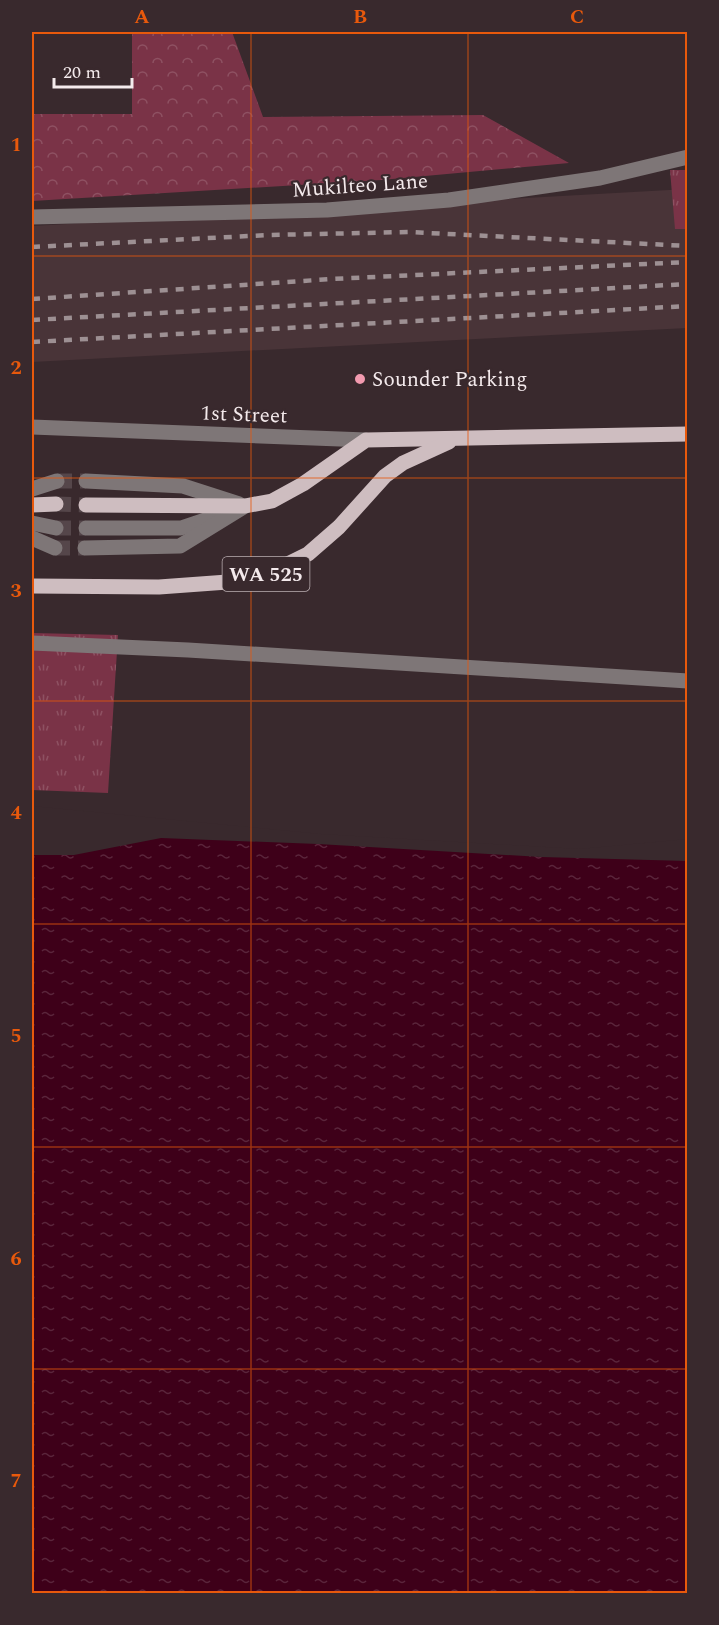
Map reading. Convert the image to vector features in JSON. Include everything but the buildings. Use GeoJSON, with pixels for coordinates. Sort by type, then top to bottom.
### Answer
{"type":"FeatureCollection","features":[{"type":"Feature","properties":{"kind":"main road","name":"WA 525"},"geometry":{"type":"LineString","coordinates":[[32,586],[159,587],[255,579],[308,554],[339,527],[385,476],[403,463],[456,439],[687,434]]}},
{"type":"Feature","properties":{"kind":"main road","name":"1st Street"},"geometry":{"type":"LineString","coordinates":[[366,440],[456,439]]}},
{"type":"Feature","properties":{"kind":"main road"},"geometry":{"type":"LineString","coordinates":[[86,505],[245,506],[273,501],[303,484],[366,440]]}},
{"type":"Feature","properties":{"kind":"main road"},"geometry":{"type":"LineString","coordinates":[[32,506],[56,504]]}},
{"type":"Feature","properties":{"kind":"street","name":"Mukilteo Lane"},"geometry":{"type":"LineString","coordinates":[[32,217],[327,210],[449,200],[600,177],[687,158]]}},
{"type":"Feature","properties":{"kind":"street","name":"1st Street"},"geometry":{"type":"LineString","coordinates":[[32,427],[366,440]]}},
{"type":"Feature","properties":{"kind":"street"},"geometry":{"type":"LineString","coordinates":[[32,489],[57,481]]}},
{"type":"Feature","properties":{"kind":"street"},"geometry":{"type":"LineString","coordinates":[[86,481],[183,486],[245,506]]}},
{"type":"Feature","properties":{"kind":"street"},"geometry":{"type":"LineString","coordinates":[[86,528],[181,528],[245,506]]}},
{"type":"Feature","properties":{"kind":"street"},"geometry":{"type":"LineString","coordinates":[[86,548],[180,546],[245,506]]}},
{"type":"Feature","properties":{"kind":"street"},"geometry":{"type":"LineString","coordinates":[[32,523],[56,528]]}},
{"type":"Feature","properties":{"kind":"street"},"geometry":{"type":"LineString","coordinates":[[32,538],[56,548]]}},
{"type":"Feature","properties":{"kind":"street"},"geometry":{"type":"LineString","coordinates":[[32,643],[188,650],[687,681]]}},
{"type":"Feature","properties":{"kind":"shaded area"},"geometry":{"type":"Polygon","coordinates":[[[687,189],[687,328],[32,362],[32,226],[687,189]]]}},
{"type":"Feature","properties":{"kind":"green space"},"geometry":{"type":"Polygon","coordinates":[[[132,32],[232,32],[263,117],[483,115],[569,163],[381,180],[32,201],[32,114],[132,114],[132,32]]]}},
{"type":"Feature","properties":{"kind":"green space"},"geometry":{"type":"Polygon","coordinates":[[[670,170],[687,170],[687,229],[675,229],[670,170]]]}},
{"type":"Feature","properties":{"kind":"green space"},"geometry":{"type":"Polygon","coordinates":[[[32,633],[118,635],[108,793],[32,790],[32,633]]]}},
{"type":"Feature","properties":{"kind":"water"},"geometry":{"type":"Polygon","coordinates":[[[32,809],[321,837],[579,852],[687,842],[687,1593],[32,1593],[32,809]]]}},
{"type":"Feature","properties":{"kind":"pier"},"geometry":{"type":"Polygon","coordinates":[[[32,806],[321,834],[579,849],[688,839],[687,861],[541,857],[318,844],[161,838],[74,855],[32,855],[32,806]]]}},
{"type":"Feature","properties":{"kind":"tunnel"},"geometry":{"type":"LineString","coordinates":[[57,481],[86,481]]}},
{"type":"Feature","properties":{"kind":"tunnel"},"geometry":{"type":"LineString","coordinates":[[56,504],[86,505]]}},
{"type":"Feature","properties":{"kind":"tunnel"},"geometry":{"type":"LineString","coordinates":[[56,528],[86,528]]}},
{"type":"Feature","properties":{"kind":"tunnel"},"geometry":{"type":"LineString","coordinates":[[55,548],[85,548]]}},
{"type":"Feature","properties":{"kind":"railway"},"geometry":{"type":"LineString","coordinates":[[32,247],[269,235],[409,232],[688,246]]}},
{"type":"Feature","properties":{"kind":"railway"},"geometry":{"type":"LineString","coordinates":[[32,299],[332,279],[688,262]]}},
{"type":"Feature","properties":{"kind":"railway"},"geometry":{"type":"LineString","coordinates":[[32,320],[688,284]]}},
{"type":"Feature","properties":{"kind":"railway"},"geometry":{"type":"LineString","coordinates":[[32,342],[688,306]]}},
{"type":"Feature","properties":{"kind":"place","name":"Sounder Parking"},"geometry":{"type":"Point","coordinates":[360,379]}}]}
